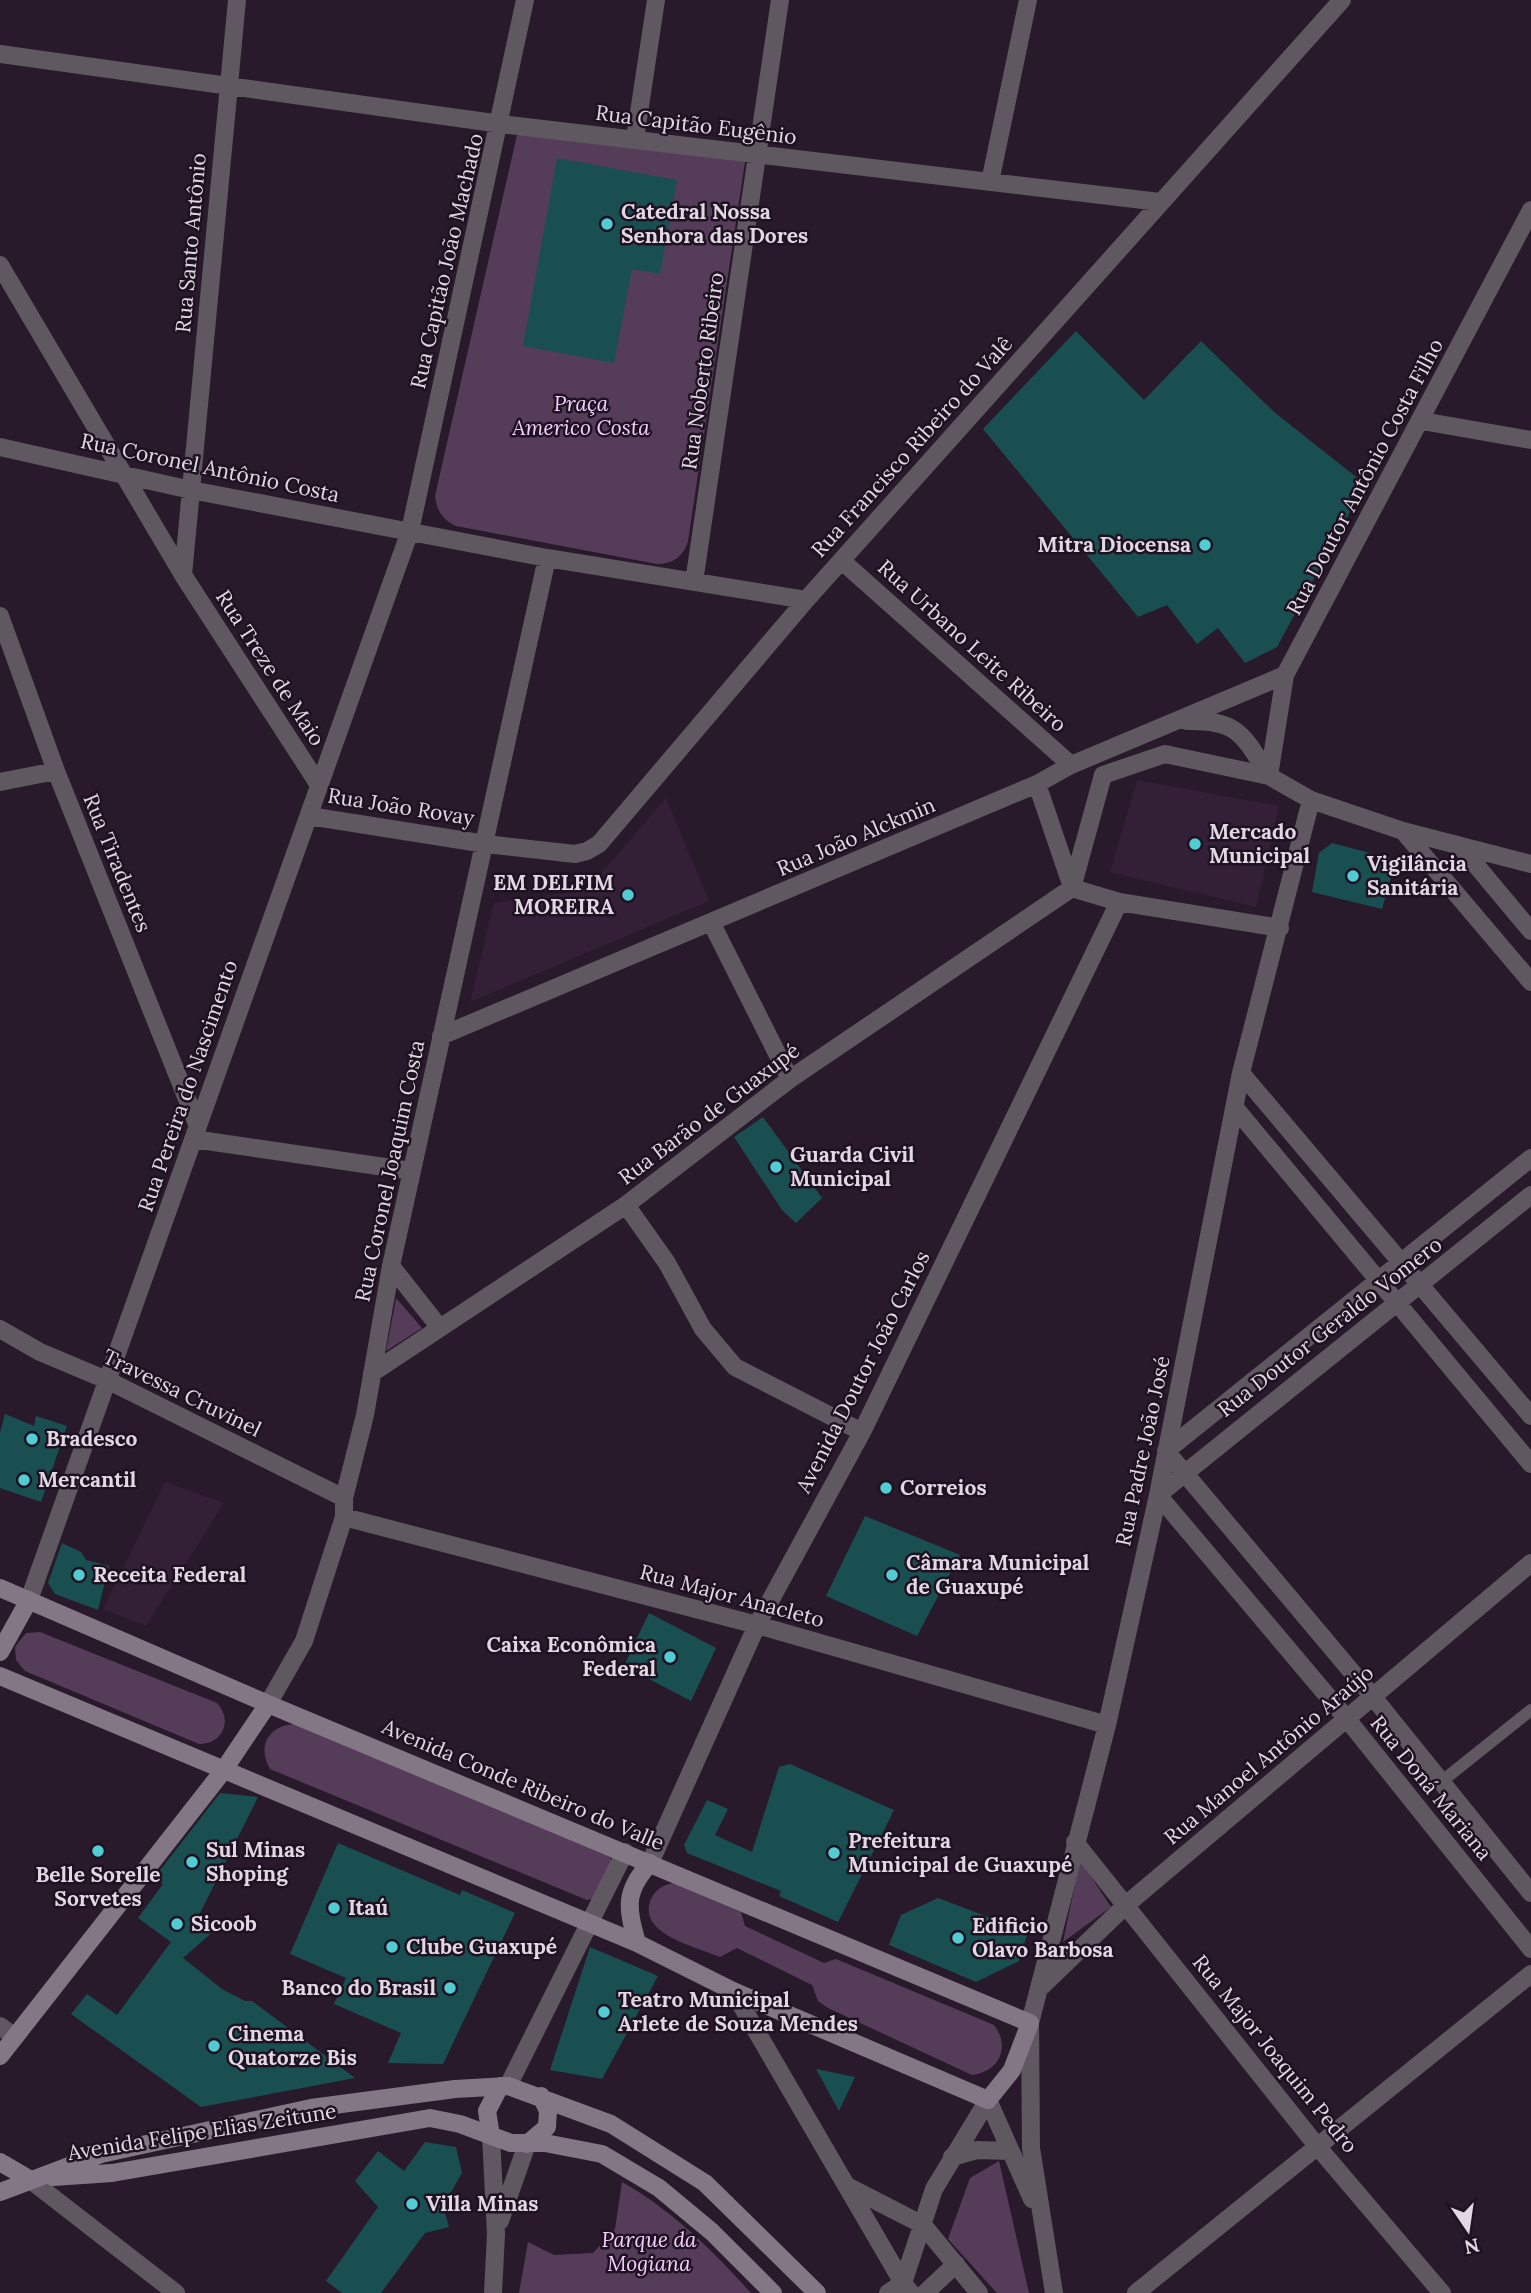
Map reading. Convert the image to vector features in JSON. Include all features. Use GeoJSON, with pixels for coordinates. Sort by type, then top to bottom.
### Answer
{"type":"FeatureCollection","features":[{"type":"Feature","properties":{"kind":"main road","name":"Avenida Conde Ribeiro do Valle"},"geometry":{"type":"LineString","coordinates":[[0,1588],[268,1704],[1030,2023]]}},
{"type":"Feature","properties":{"kind":"main road","name":"Rua Pereira do Nascimento"},"geometry":{"type":"LineString","coordinates":[[0,1652],[29,1600]]}},
{"type":"Feature","properties":{"kind":"main road"},"geometry":{"type":"LineString","coordinates":[[0,1676],[637,1943],[733,1991],[988,2100]]}},
{"type":"Feature","properties":{"kind":"main road","name":"Rua Coronel Joaquim Costa"},"geometry":{"type":"LineString","coordinates":[[0,2056],[223,1771],[268,1704]]}},
{"type":"Feature","properties":{"kind":"main road"},"geometry":{"type":"LineString","coordinates":[[637,1943],[629,1913],[631,1892],[650,1863]]}},
{"type":"Feature","properties":{"kind":"main road","name":"Rua Padre João José"},"geometry":{"type":"LineString","coordinates":[[988,2100],[1012,2070],[1030,2023]]}},
{"type":"Feature","properties":{"kind":"main road"},"geometry":{"type":"LineString","coordinates":[[491,2136],[487,2111],[504,2086]]}},
{"type":"Feature","properties":{"kind":"main road","name":"Avenida Felipe Elias Zeitune"},"geometry":{"type":"LineString","coordinates":[[29,2179],[101,2154],[311,2108],[455,2089],[504,2086],[541,2096],[611,2124],[705,2183],[817,2293]]}},
{"type":"Feature","properties":{"kind":"main road"},"geometry":{"type":"LineString","coordinates":[[527,2144],[547,2127],[548,2111],[541,2096]]}},
{"type":"Feature","properties":{"kind":"main road","name":"Avenida Felipe Elias Zeitune"},"geometry":{"type":"LineString","coordinates":[[29,2179],[112,2173],[430,2118],[527,2144],[545,2143],[601,2154],[659,2188],[712,2232],[773,2293]]}},
{"type":"Feature","properties":{"kind":"main road"},"geometry":{"type":"LineString","coordinates":[[0,2162],[29,2179]]}},
{"type":"Feature","properties":{"kind":"main road"},"geometry":{"type":"LineString","coordinates":[[0,2192],[29,2179]]}},
{"type":"Feature","properties":{"kind":"street","name":"Rua Santo Antônio"},"geometry":{"type":"LineString","coordinates":[[191,490],[237,0]]}},
{"type":"Feature","properties":{"kind":"street","name":"Rua Capitão João Machado"},"geometry":{"type":"LineString","coordinates":[[410,531],[526,0]]}},
{"type":"Feature","properties":{"kind":"street"},"geometry":{"type":"LineString","coordinates":[[635,139],[656,0]]}},
{"type":"Feature","properties":{"kind":"street","name":"Rua Noberto Ribeiro"},"geometry":{"type":"LineString","coordinates":[[694,582],[780,0]]}},
{"type":"Feature","properties":{"kind":"street"},"geometry":{"type":"LineString","coordinates":[[990,182],[1028,0]]}},
{"type":"Feature","properties":{"kind":"street","name":"Rua Francisco Ribeiro do Valê"},"geometry":{"type":"LineString","coordinates":[[486,844],[575,854],[587,852],[599,844],[806,600],[1342,0]]}},
{"type":"Feature","properties":{"kind":"street","name":"Rua Capitão Eugênio"},"geometry":{"type":"LineString","coordinates":[[0,54],[500,124],[1160,202]]}},
{"type":"Feature","properties":{"kind":"street","name":"Rua Doutor Antônio Costa Filho"},"geometry":{"type":"LineString","coordinates":[[1269,776],[1285,675],[1422,421],[1531,210]]}},
{"type":"Feature","properties":{"kind":"street","name":"Rua Treze de Maio"},"geometry":{"type":"LineString","coordinates":[[0,265],[183,575],[319,785]]}},
{"type":"Feature","properties":{"kind":"street"},"geometry":{"type":"LineString","coordinates":[[1422,421],[1531,440]]}},
{"type":"Feature","properties":{"kind":"street","name":"Rua Coronel Antônio Costa"},"geometry":{"type":"LineString","coordinates":[[0,447],[191,490],[410,531]]}},
{"type":"Feature","properties":{"kind":"street"},"geometry":{"type":"LineString","coordinates":[[183,575],[191,490]]}},
{"type":"Feature","properties":{"kind":"street"},"geometry":{"type":"LineString","coordinates":[[410,531],[547,558],[806,600]]}},
{"type":"Feature","properties":{"kind":"street","name":"Rua Pereira do Nascimento"},"geometry":{"type":"LineString","coordinates":[[29,1600],[410,531]]}},
{"type":"Feature","properties":{"kind":"street","name":"Rua Coronel Joaquim Costa"},"geometry":{"type":"LineString","coordinates":[[268,1704],[304,1641],[344,1517],[344,1499],[365,1415],[391,1266],[547,558]]}},
{"type":"Feature","properties":{"kind":"street","name":"Rua Urbano Leite Ribeiro"},"geometry":{"type":"LineString","coordinates":[[842,561],[1072,765]]}},
{"type":"Feature","properties":{"kind":"street","name":"Rua Tiradentes"},"geometry":{"type":"LineString","coordinates":[[0,616],[56,771],[195,1132]]}},
{"type":"Feature","properties":{"kind":"street","name":"Rua João Alckmin"},"geometry":{"type":"LineString","coordinates":[[441,1035],[1037,784],[1072,765],[1285,675]]}},
{"type":"Feature","properties":{"kind":"street"},"geometry":{"type":"LineString","coordinates":[[1178,721],[1214,720],[1233,727],[1269,776]]}},
{"type":"Feature","properties":{"kind":"street"},"geometry":{"type":"LineString","coordinates":[[1072,887],[1103,775],[1165,754],[1269,776],[1311,800],[1403,831],[1531,864]]}},
{"type":"Feature","properties":{"kind":"street"},"geometry":{"type":"LineString","coordinates":[[0,782],[56,771]]}},
{"type":"Feature","properties":{"kind":"street"},"geometry":{"type":"LineString","coordinates":[[1037,784],[1072,887]]}},
{"type":"Feature","properties":{"kind":"street","name":"Rua Padre João José"},"geometry":{"type":"LineString","coordinates":[[1030,2023],[1042,1986],[1075,1842],[1107,1725],[1158,1495],[1241,1073],[1311,800]]}},
{"type":"Feature","properties":{"kind":"street","name":"Rua João Rovay"},"geometry":{"type":"LineString","coordinates":[[309,816],[486,844]]}},
{"type":"Feature","properties":{"kind":"street"},"geometry":{"type":"LineString","coordinates":[[1403,831],[1531,982]]}},
{"type":"Feature","properties":{"kind":"street"},"geometry":{"type":"LineString","coordinates":[[1460,846],[1531,931]]}},
{"type":"Feature","properties":{"kind":"street"},"geometry":{"type":"LineString","coordinates":[[1072,887],[1119,902],[1280,929]]}},
{"type":"Feature","properties":{"kind":"street","name":"Rua Barão de Guaxupé"},"geometry":{"type":"LineString","coordinates":[[372,1373],[626,1205],[790,1079],[1072,887]]}},
{"type":"Feature","properties":{"kind":"street","name":"Avenida Doutor João Carlos"},"geometry":{"type":"LineString","coordinates":[[650,1863],[757,1625],[862,1432],[1119,902]]}},
{"type":"Feature","properties":{"kind":"street"},"geometry":{"type":"LineString","coordinates":[[711,922],[790,1079]]}},
{"type":"Feature","properties":{"kind":"street"},"geometry":{"type":"LineString","coordinates":[[1241,1073],[1531,1416]]}},
{"type":"Feature","properties":{"kind":"street"},"geometry":{"type":"LineString","coordinates":[[1236,1109],[1531,1464]]}},
{"type":"Feature","properties":{"kind":"street"},"geometry":{"type":"LineString","coordinates":[[195,1132],[412,1171]]}},
{"type":"Feature","properties":{"kind":"street","name":"Rua Doutor Geraldo Vomero"},"geometry":{"type":"LineString","coordinates":[[1166,1451],[1531,1158]]}},
{"type":"Feature","properties":{"kind":"street","name":"Rua Doutor Geraldo Vomero"},"geometry":{"type":"LineString","coordinates":[[1158,1495],[1531,1195]]}},
{"type":"Feature","properties":{"kind":"street"},"geometry":{"type":"LineString","coordinates":[[626,1205],[667,1263],[704,1329],[736,1367],[862,1432]]}},
{"type":"Feature","properties":{"kind":"street"},"geometry":{"type":"LineString","coordinates":[[391,1266],[440,1328]]}},
{"type":"Feature","properties":{"kind":"street","name":"Travessa Cruvinel"},"geometry":{"type":"LineString","coordinates":[[0,1329],[40,1352],[109,1381],[344,1499]]}},
{"type":"Feature","properties":{"kind":"street","name":"Rua Doná Mariana"},"geometry":{"type":"LineString","coordinates":[[1166,1451],[1373,1697],[1531,1893]]}},
{"type":"Feature","properties":{"kind":"street","name":"Rua Doná Mariana"},"geometry":{"type":"LineString","coordinates":[[1158,1495],[1347,1719],[1531,1949]]}},
{"type":"Feature","properties":{"kind":"street","name":"Rua Major Anacleto"},"geometry":{"type":"LineString","coordinates":[[344,1517],[757,1625],[1107,1725]]}},
{"type":"Feature","properties":{"kind":"street","name":"Rua Manoel Antônio Araújo"},"geometry":{"type":"LineString","coordinates":[[1042,1986],[1127,1905],[1531,1563]]}},
{"type":"Feature","properties":{"kind":"street","name":"Rua Major Joaquim Pedro"},"geometry":{"type":"LineString","coordinates":[[1075,1842],[1317,2146],[1442,2293]]}},
{"type":"Feature","properties":{"kind":"street"},"geometry":{"type":"LineString","coordinates":[[504,2086],[591,1924],[625,1852]]}},
{"type":"Feature","properties":{"kind":"street"},"geometry":{"type":"LineString","coordinates":[[1136,2293],[1531,1974]]}},
{"type":"Feature","properties":{"kind":"street"},"geometry":{"type":"LineString","coordinates":[[733,1991],[848,2187],[901,2290]]}},
{"type":"Feature","properties":{"kind":"street"},"geometry":{"type":"LineString","coordinates":[[1030,2023],[1031,2148],[1054,2293]]}},
{"type":"Feature","properties":{"kind":"street"},"geometry":{"type":"LineString","coordinates":[[0,2026],[15,2037]]}},
{"type":"Feature","properties":{"kind":"street"},"geometry":{"type":"LineString","coordinates":[[988,2100],[1040,2218]]}},
{"type":"Feature","properties":{"kind":"street"},"geometry":{"type":"LineString","coordinates":[[901,2290],[934,2189],[988,2100]]}},
{"type":"Feature","properties":{"kind":"street"},"geometry":{"type":"LineString","coordinates":[[491,2136],[496,2234],[493,2293]]}},
{"type":"Feature","properties":{"kind":"street"},"geometry":{"type":"LineString","coordinates":[[496,2234],[527,2144]]}},
{"type":"Feature","properties":{"kind":"street"},"geometry":{"type":"LineString","coordinates":[[952,2157],[992,2148],[1010,2151]]}},
{"type":"Feature","properties":{"kind":"street"},"geometry":{"type":"LineString","coordinates":[[29,2179],[176,2293]]}},
{"type":"Feature","properties":{"kind":"street"},"geometry":{"type":"LineString","coordinates":[[848,2187],[923,2225],[979,2293]]}},
{"type":"Feature","properties":{"kind":"street"},"geometry":{"type":"LineString","coordinates":[[925,2293],[956,2264]]}},
{"type":"Feature","properties":{"kind":"lane"},"geometry":{"type":"LineString","coordinates":[[1441,1782],[1531,1710]]}},
{"type":"Feature","properties":{"kind":"shaded area","name":"Mercado Municipal"},"geometry":{"type":"Polygon","coordinates":[[[1137,780],[1279,806],[1256,907],[1110,872],[1137,780]]]}},
{"type":"Feature","properties":{"kind":"shaded area","name":"EM DELFIM MOREIRA"},"geometry":{"type":"Polygon","coordinates":[[[666,798],[709,901],[470,1002],[494,903],[587,890],[666,798]]]}},
{"type":"Feature","properties":{"kind":"shaded area"},"geometry":{"type":"Polygon","coordinates":[[[165,1482],[224,1503],[146,1626],[103,1609],[165,1482]]]}},
{"type":"Feature","properties":{"kind":"green space","name":"Praça Americo Costa"},"geometry":{"type":"Polygon","coordinates":[[[519,126],[745,162],[688,541],[681,555],[668,563],[657,564],[456,526],[441,514],[437,506],[435,496],[519,126]]]}},
{"type":"Feature","properties":{"kind":"green space"},"geometry":{"type":"Polygon","coordinates":[[[396,1299],[422,1328],[386,1351],[396,1299]]]}},
{"type":"Feature","properties":{"kind":"green space"},"geometry":{"type":"Polygon","coordinates":[[[40,1632],[217,1703],[224,1717],[223,1730],[214,1740],[199,1744],[25,1671],[16,1660],[15,1647],[26,1633],[40,1632]]]}},
{"type":"Feature","properties":{"kind":"green space"},"geometry":{"type":"Polygon","coordinates":[[[294,1724],[610,1857],[613,1866],[596,1898],[587,1900],[270,1769],[265,1753],[267,1739],[277,1729],[294,1724]]]}},
{"type":"Feature","properties":{"kind":"green space"},"geometry":{"type":"Polygon","coordinates":[[[1080,1860],[1111,1907],[1063,1942],[1080,1860]]]}},
{"type":"Feature","properties":{"kind":"green space"},"geometry":{"type":"Polygon","coordinates":[[[673,1883],[741,1912],[745,1926],[824,1963],[836,1959],[994,2025],[1002,2042],[1000,2057],[989,2069],[972,2075],[828,2008],[818,2001],[812,1985],[737,1948],[720,1957],[671,1937],[652,1921],[649,1911],[655,1893],[673,1883]]]}},
{"type":"Feature","properties":{"kind":"green space"},"geometry":{"type":"Polygon","coordinates":[[[999,2161],[1029,2293],[997,2293],[948,2239],[970,2178],[999,2161]]]}},
{"type":"Feature","properties":{"kind":"green space","name":"Parque da Mogiana"},"geometry":{"type":"Polygon","coordinates":[[[622,2182],[641,2193],[691,2232],[751,2293],[519,2293],[528,2242],[554,2255],[593,2253],[615,2229],[622,2182]]]}},
{"type":"Feature","properties":{"kind":"building","name":"Catedral Nossa Senhora das Dores"},"geometry":{"type":"Polygon","coordinates":[[[557,158],[677,180],[660,274],[632,269],[614,363],[523,346],[557,158]]]}},
{"type":"Feature","properties":{"kind":"building","name":"Mitra Diocensa"},"geometry":{"type":"Polygon","coordinates":[[[1076,331],[1144,400],[1201,341],[1274,412],[1365,484],[1277,647],[1245,663],[1218,628],[1197,644],[1167,605],[1138,617],[983,429],[1076,331]]]}},
{"type":"Feature","properties":{"kind":"building","name":"Vigilância Sanitária"},"geometry":{"type":"Polygon","coordinates":[[[1332,843],[1396,860],[1382,909],[1312,892],[1319,853],[1332,843]]]}},
{"type":"Feature","properties":{"kind":"building","name":"Guarda Civil Municipal"},"geometry":{"type":"Polygon","coordinates":[[[763,1117],[822,1198],[796,1223],[782,1210],[734,1137],[763,1117]]]}},
{"type":"Feature","properties":{"kind":"building"},"geometry":{"type":"Polygon","coordinates":[[[5,1414],[34,1426],[36,1416],[67,1426],[41,1502],[0,1488],[0,1433],[5,1414]]]}},
{"type":"Feature","properties":{"kind":"building","name":"Câmara Municipal de Guaxupé"},"geometry":{"type":"Polygon","coordinates":[[[865,1516],[960,1555],[917,1636],[826,1596],[865,1516]]]}},
{"type":"Feature","properties":{"kind":"building","name":"Receita Federal"},"geometry":{"type":"Polygon","coordinates":[[[62,1543],[81,1552],[86,1560],[109,1566],[98,1610],[55,1594],[48,1583],[62,1543]]]}},
{"type":"Feature","properties":{"kind":"building","name":"Caixa Econômica Federal"},"geometry":{"type":"Polygon","coordinates":[[[649,1613],[716,1648],[691,1701],[624,1666],[649,1613]]]}},
{"type":"Feature","properties":{"kind":"building"},"geometry":{"type":"Polygon","coordinates":[[[790,1764],[894,1810],[838,1922],[779,1896],[781,1891],[687,1853],[684,1845],[707,1800],[728,1809],[715,1835],[752,1852],[779,1767],[790,1764]]]}},
{"type":"Feature","properties":{"kind":"building","name":"Cinema Quatorze Bis"},"geometry":{"type":"Polygon","coordinates":[[[220,1793],[258,1797],[198,1917],[215,1930],[183,1958],[222,1989],[245,2001],[252,2001],[355,2078],[201,2107],[71,2014],[87,1994],[117,2015],[171,1942],[138,1918],[163,1884],[154,1878],[220,1793]]]}},
{"type":"Feature","properties":{"kind":"building"},"geometry":{"type":"Polygon","coordinates":[[[338,1843],[460,1895],[462,1890],[515,1913],[443,2064],[388,2063],[401,2033],[334,2004],[346,1978],[290,1954],[338,1843]]]}},
{"type":"Feature","properties":{"kind":"building","name":"Edificio Olavo Barbosa"},"geometry":{"type":"Polygon","coordinates":[[[938,1898],[1028,1932],[1019,1961],[976,1982],[889,1945],[901,1915],[938,1898]]]}},
{"type":"Feature","properties":{"kind":"building","name":"Teatro Municipal Arlete de Souza Mendes"},"geometry":{"type":"Polygon","coordinates":[[[590,1947],[658,1976],[602,2079],[550,2070],[590,1947]]]}},
{"type":"Feature","properties":{"kind":"building"},"geometry":{"type":"Polygon","coordinates":[[[816,2069],[855,2077],[839,2111],[816,2069]]]}},
{"type":"Feature","properties":{"kind":"building"},"geometry":{"type":"Polygon","coordinates":[[[425,2142],[456,2147],[462,2173],[443,2206],[449,2227],[425,2233],[381,2293],[342,2293],[326,2281],[378,2207],[355,2181],[378,2151],[404,2171],[425,2142]]]}},
{"type":"Feature","properties":{"kind":"place","name":"Catedral Nossa Senhora das Dores"},"geometry":{"type":"Point","coordinates":[607,224]}},
{"type":"Feature","properties":{"kind":"place","name":"Mitra Diocensa"},"geometry":{"type":"Point","coordinates":[1205,545]}},
{"type":"Feature","properties":{"kind":"place","name":"Mercado Municipal"},"geometry":{"type":"Point","coordinates":[1195,844]}},
{"type":"Feature","properties":{"kind":"place","name":"Vigilância Sanitária"},"geometry":{"type":"Point","coordinates":[1353,876]}},
{"type":"Feature","properties":{"kind":"place","name":"EM DELFIM MOREIRA"},"geometry":{"type":"Point","coordinates":[628,895]}},
{"type":"Feature","properties":{"kind":"place","name":"Guarda Civil Municipal"},"geometry":{"type":"Point","coordinates":[776,1167]}},
{"type":"Feature","properties":{"kind":"place","name":"Bradesco"},"geometry":{"type":"Point","coordinates":[32,1439]}},
{"type":"Feature","properties":{"kind":"place","name":"Mercantil"},"geometry":{"type":"Point","coordinates":[24,1480]}},
{"type":"Feature","properties":{"kind":"place","name":"Correios"},"geometry":{"type":"Point","coordinates":[886,1488]}},
{"type":"Feature","properties":{"kind":"place","name":"Receita Federal"},"geometry":{"type":"Point","coordinates":[79,1575]}},
{"type":"Feature","properties":{"kind":"place","name":"Câmara Municipal de Guaxupé"},"geometry":{"type":"Point","coordinates":[892,1575]}},
{"type":"Feature","properties":{"kind":"place","name":"Caixa Econômica Federal"},"geometry":{"type":"Point","coordinates":[670,1657]}},
{"type":"Feature","properties":{"kind":"place","name":"Belle Sorelle Sorvetes"},"geometry":{"type":"Point","coordinates":[98,1851]}},
{"type":"Feature","properties":{"kind":"place","name":"Prefeitura Municipal de Guaxupé"},"geometry":{"type":"Point","coordinates":[834,1853]}},
{"type":"Feature","properties":{"kind":"place","name":"Sul Minas Shoping"},"geometry":{"type":"Point","coordinates":[192,1862]}},
{"type":"Feature","properties":{"kind":"place","name":"Itaú"},"geometry":{"type":"Point","coordinates":[334,1908]}},
{"type":"Feature","properties":{"kind":"place","name":"Sicoob"},"geometry":{"type":"Point","coordinates":[177,1924]}},
{"type":"Feature","properties":{"kind":"place","name":"Edificio Olavo Barbosa"},"geometry":{"type":"Point","coordinates":[958,1938]}},
{"type":"Feature","properties":{"kind":"place","name":"Clube Guaxupé"},"geometry":{"type":"Point","coordinates":[392,1947]}},
{"type":"Feature","properties":{"kind":"place","name":"Banco do Brasil"},"geometry":{"type":"Point","coordinates":[450,1988]}},
{"type":"Feature","properties":{"kind":"place","name":"Teatro Municipal Arlete de Souza Mendes"},"geometry":{"type":"Point","coordinates":[604,2012]}},
{"type":"Feature","properties":{"kind":"place","name":"Cinema Quatorze Bis"},"geometry":{"type":"Point","coordinates":[214,2046]}},
{"type":"Feature","properties":{"kind":"place","name":"Villa Minas"},"geometry":{"type":"Point","coordinates":[412,2204]}}]}
